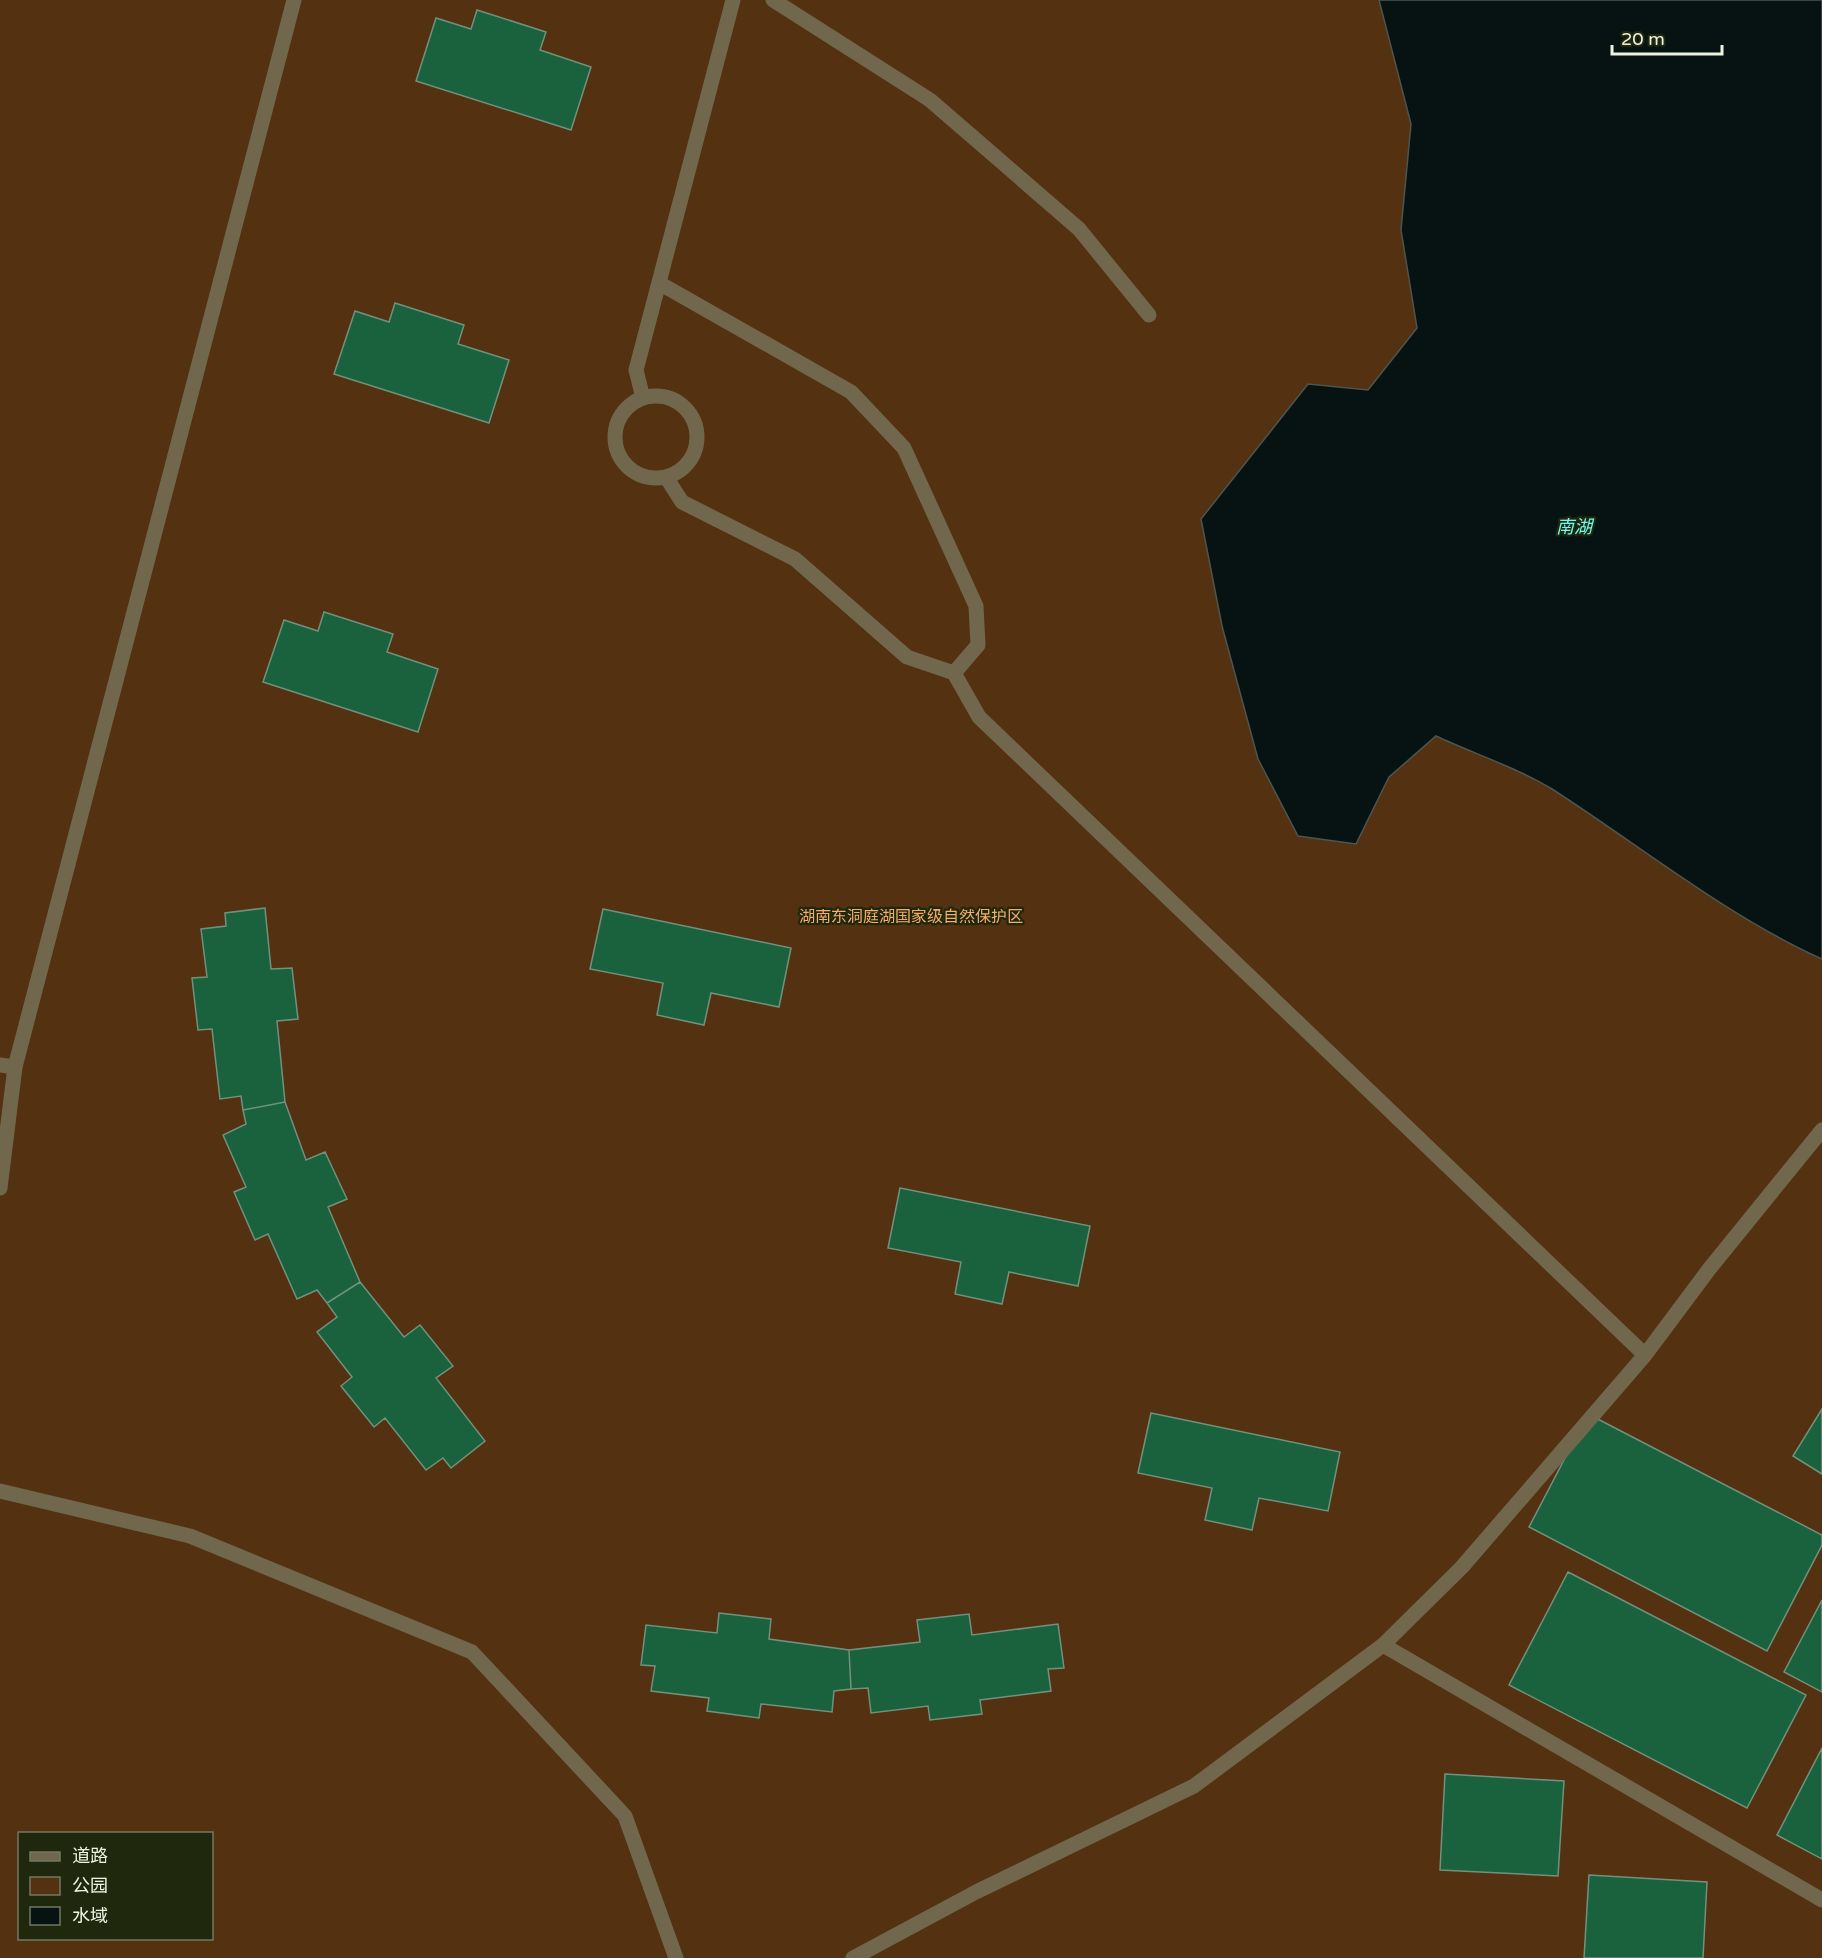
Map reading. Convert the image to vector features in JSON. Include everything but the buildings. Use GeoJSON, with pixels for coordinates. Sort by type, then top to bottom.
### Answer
{"type":"FeatureCollection","features":[{"type":"Feature","properties":{"kind":"street"},"geometry":{"type":"LineString","coordinates":[[0,1188],[8,1066],[294,0]]}},
{"type":"Feature","properties":{"kind":"street"},"geometry":{"type":"LineString","coordinates":[[643,398],[636,370],[733,0]]}},
{"type":"Feature","properties":{"kind":"street"},"geometry":{"type":"LineString","coordinates":[[773,0],[930,100],[1079,229],[1149,315]]}},
{"type":"Feature","properties":{"kind":"street"},"geometry":{"type":"LineString","coordinates":[[659,283],[851,392],[904,448],[976,606],[978,645],[954,673]]}},
{"type":"Feature","properties":{"kind":"street"},"geometry":{"type":"LineString","coordinates":[[657,396],[672,399],[684,407],[693,419],[697,435],[695,450],[688,463],[666,477],[652,478],[640,475],[620,458],[615,444],[615,430],[620,416],[630,405],[643,398],[657,396]]}},
{"type":"Feature","properties":{"kind":"street"},"geometry":{"type":"LineString","coordinates":[[666,477],[682,502],[795,559],[907,657],[954,673],[979,717],[1645,1355]]}},
{"type":"Feature","properties":{"kind":"street"},"geometry":{"type":"LineString","coordinates":[[853,1958],[976,1892],[1194,1786],[1383,1645],[1462,1567],[1645,1355],[1710,1268],[1822,1130]]}},
{"type":"Feature","properties":{"kind":"street"},"geometry":{"type":"LineString","coordinates":[[0,1491],[190,1536],[472,1652],[625,1816],[676,1958]]}},
{"type":"Feature","properties":{"kind":"street"},"geometry":{"type":"LineString","coordinates":[[1383,1645],[1822,1900]]}},
{"type":"Feature","properties":{"kind":"green space","name":"湖南东洞庭湖国家级自然保护区"},"geometry":{"type":"Polygon","coordinates":[[[0,0],[1822,0],[1822,1958],[0,1958],[0,0]]]}},
{"type":"Feature","properties":{"kind":"water","name":"南湖"},"geometry":{"type":"Polygon","coordinates":[[[1379,0],[1822,0],[1822,959],[1752,923],[1718,902],[1539,781],[1436,736],[1389,777],[1356,844],[1298,836],[1258,759],[1222,626],[1201,519],[1308,384],[1368,390],[1417,328],[1401,230],[1411,124],[1379,0]]]}}]}
